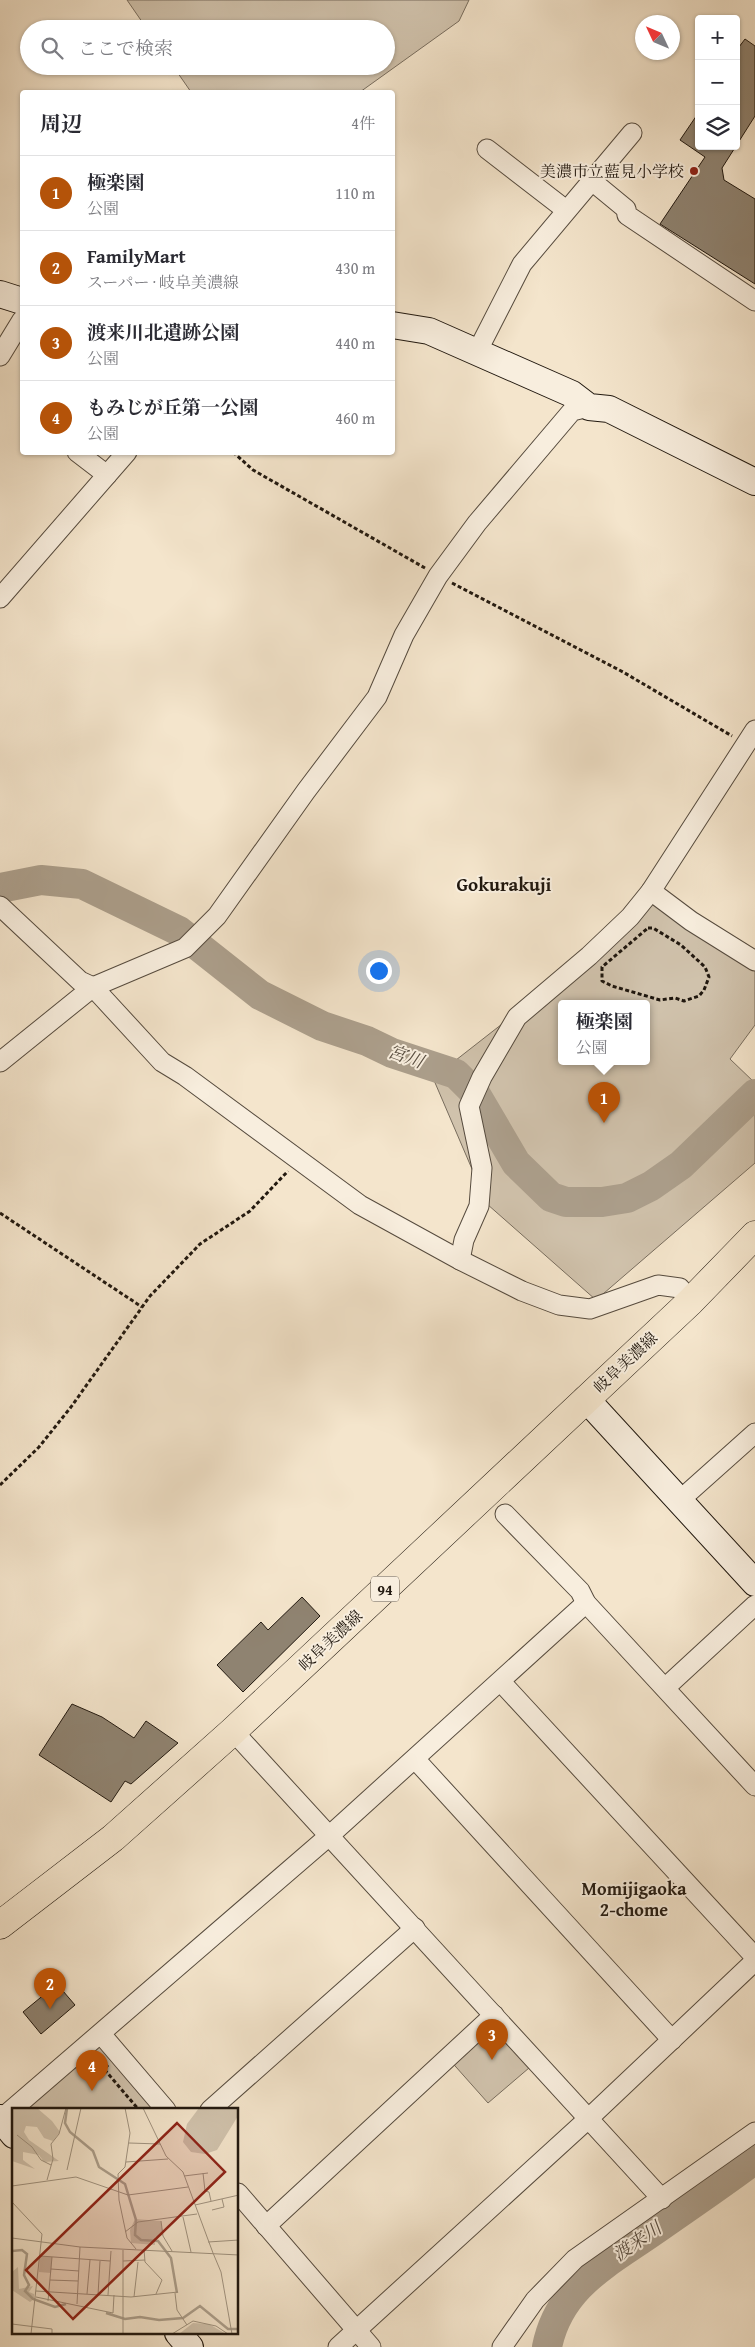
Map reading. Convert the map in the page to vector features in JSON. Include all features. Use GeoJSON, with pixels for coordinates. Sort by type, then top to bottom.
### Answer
{"type":"FeatureCollection","features":[{"type":"Feature","properties":{"kind":"main road","name":"岐阜美濃線"},"geometry":{"type":"LineString","coordinates":[[0,1925],[113,1838],[233,1731],[690,1302],[754,1237]]}},
{"type":"Feature","properties":{"kind":"street"},"geometry":{"type":"LineString","coordinates":[[477,352],[522,264],[632,133]]}},
{"type":"Feature","properties":{"kind":"street"},"geometry":{"type":"LineString","coordinates":[[487,150],[566,210]]}},
{"type":"Feature","properties":{"kind":"street"},"geometry":{"type":"LineString","coordinates":[[592,181],[626,210],[627,215],[755,301]]}},
{"type":"Feature","properties":{"kind":"street"},"geometry":{"type":"LineString","coordinates":[[0,294],[20,300]]}},
{"type":"Feature","properties":{"kind":"street"},"geometry":{"type":"LineString","coordinates":[[0,356],[20,323]]}},
{"type":"Feature","properties":{"kind":"street"},"geometry":{"type":"LineString","coordinates":[[395,325],[429,332],[477,352],[572,394],[589,407]]}},
{"type":"Feature","properties":{"kind":"street"},"geometry":{"type":"LineString","coordinates":[[0,1062],[93,987],[185,948],[217,916],[377,697],[404,635],[438,576],[477,523],[572,411],[589,407],[609,409],[755,482]]}},
{"type":"Feature","properties":{"kind":"street"},"geometry":{"type":"LineString","coordinates":[[81,455],[107,476]]}},
{"type":"Feature","properties":{"kind":"street"},"geometry":{"type":"LineString","coordinates":[[0,598],[124,455]]}},
{"type":"Feature","properties":{"kind":"street"},"geometry":{"type":"LineString","coordinates":[[460,1260],[464,1240],[479,1206],[482,1168],[469,1106],[482,1077],[517,1017],[589,956],[630,917],[651,891],[750,737]]}},
{"type":"Feature","properties":{"kind":"street"},"geometry":{"type":"LineString","coordinates":[[651,891],[691,920],[755,961]]}},
{"type":"Feature","properties":{"kind":"street"},"geometry":{"type":"LineString","coordinates":[[4,909],[80,980],[93,987],[162,1062],[185,1076],[360,1205],[460,1260],[522,1291],[559,1305],[590,1309],[658,1285],[680,1288],[690,1302]]}},
{"type":"Feature","properties":{"kind":"street"},"geometry":{"type":"LineString","coordinates":[[586,1400],[755,1583]]}},
{"type":"Feature","properties":{"kind":"street"},"geometry":{"type":"LineString","coordinates":[[680,1500],[755,1433]]}},
{"type":"Feature","properties":{"kind":"street"},"geometry":{"type":"LineString","coordinates":[[504,1514],[580,1591],[586,1603],[755,1786]]}},
{"type":"Feature","properties":{"kind":"street"},"geometry":{"type":"LineString","coordinates":[[22,2108],[101,2034],[329,1836],[586,1603]]}},
{"type":"Feature","properties":{"kind":"street"},"geometry":{"type":"LineString","coordinates":[[665,1688],[755,1604]]}},
{"type":"Feature","properties":{"kind":"street"},"geometry":{"type":"LineString","coordinates":[[338,2347],[588,2119],[755,1959],[501,1682]]}},
{"type":"Feature","properties":{"kind":"street"},"geometry":{"type":"LineString","coordinates":[[233,1731],[662,2199]]}},
{"type":"Feature","properties":{"kind":"street"},"geometry":{"type":"LineString","coordinates":[[415,1759],[672,2040]]}},
{"type":"Feature","properties":{"kind":"street"},"geometry":{"type":"LineString","coordinates":[[212,2108],[415,1928]]}},
{"type":"Feature","properties":{"kind":"street"},"geometry":{"type":"LineString","coordinates":[[266,2226],[494,2015]]}},
{"type":"Feature","properties":{"kind":"street"},"geometry":{"type":"LineString","coordinates":[[101,2034],[164,2108]]}},
{"type":"Feature","properties":{"kind":"street"},"geometry":{"type":"LineString","coordinates":[[502,2347],[535,2300],[575,2259],[755,2132]]}},
{"type":"Feature","properties":{"kind":"street"},"geometry":{"type":"LineString","coordinates":[[239,2193],[371,2347]]}},
{"type":"Feature","properties":{"kind":"street"},"geometry":{"type":"LineString","coordinates":[[179,2334],[190,2347]]}},
{"type":"Feature","properties":{"kind":"path"},"geometry":{"type":"LineString","coordinates":[[236,455],[253,470],[438,576],[750,737]]}},
{"type":"Feature","properties":{"kind":"path"},"geometry":{"type":"LineString","coordinates":[[648,928],[653,928],[691,953],[705,967],[709,977],[704,990],[699,996],[684,1001],[675,998],[660,1000],[607,984],[602,981],[602,967],[636,936],[648,928]]}},
{"type":"Feature","properties":{"kind":"path"},"geometry":{"type":"LineString","coordinates":[[0,1485],[39,1447],[142,1307],[200,1244],[250,1211],[298,1160]]}},
{"type":"Feature","properties":{"kind":"path"},"geometry":{"type":"LineString","coordinates":[[0,1213],[142,1307]]}},
{"type":"Feature","properties":{"kind":"shaded area"},"geometry":{"type":"Polygon","coordinates":[[[127,0],[469,0],[459,21],[395,67],[395,20],[141,20],[127,0]]]}},
{"type":"Feature","properties":{"kind":"shaded area"},"geometry":{"type":"Polygon","coordinates":[[[179,75],[384,75],[363,90],[190,90],[179,75]]]}},
{"type":"Feature","properties":{"kind":"shaded area"},"geometry":{"type":"Polygon","coordinates":[[[651,891],[755,961],[755,1025],[730,1059],[755,1083],[755,1163],[596,1300],[487,1204],[433,1078],[589,956],[651,891]]]}},
{"type":"Feature","properties":{"kind":"shaded area"},"geometry":{"type":"Polygon","coordinates":[[[494,2015],[536,2062],[488,2103],[448,2058],[494,2015]]]}},
{"type":"Feature","properties":{"kind":"shaded area"},"geometry":{"type":"Polygon","coordinates":[[[101,2034],[165,2108],[14,2108],[101,2034]]]}},
{"type":"Feature","properties":{"kind":"building"},"geometry":{"type":"Polygon","coordinates":[[[745,39],[755,46],[755,116],[740,140],[740,60],[740,46],[745,39]]]}},
{"type":"Feature","properties":{"kind":"building"},"geometry":{"type":"Polygon","coordinates":[[[695,118],[695,150],[733,150],[722,168],[724,180],[755,199],[755,284],[660,224],[705,157],[680,140],[695,118]]]}},
{"type":"Feature","properties":{"kind":"building"},"geometry":{"type":"Polygon","coordinates":[[[302,1597],[320,1616],[243,1692],[217,1665],[261,1622],[268,1630],[302,1597]]]}},
{"type":"Feature","properties":{"kind":"building"},"geometry":{"type":"Polygon","coordinates":[[[72,1704],[102,1717],[134,1738],[146,1721],[178,1743],[131,1784],[125,1781],[111,1802],[39,1755],[72,1704]]]}},
{"type":"Feature","properties":{"kind":"building"},"geometry":{"type":"Polygon","coordinates":[[[57,1984],[75,2005],[41,2034],[23,2012],[57,1984]]]}},
{"type":"Feature","properties":{"kind":"waterway","name":"宮川"},"geometry":{"type":"LineString","coordinates":[[0,888],[41,880],[82,884],[179,931],[260,995],[322,1026],[367,1041],[392,1053],[456,1074],[475,1093],[516,1163],[551,1197],[566,1202],[602,1202],[627,1198],[651,1186],[681,1165],[755,1094]]}},
{"type":"Feature","properties":{"kind":"waterway","name":"渡来川"},"geometry":{"type":"LineString","coordinates":[[547,2347],[553,2326],[562,2308],[587,2279],[618,2255],[755,2159]]}},
{"type":"Feature","properties":{"kind":"place","name":"美濃市立藍見小学校"},"geometry":{"type":"Point","coordinates":[694,171]}},
{"type":"Feature","properties":{"kind":"place","name":"極楽園"},"geometry":{"type":"Point","coordinates":[604,1123]}},
{"type":"Feature","properties":{"kind":"place","name":"FamilyMart"},"geometry":{"type":"Point","coordinates":[50,2009]}},
{"type":"Feature","properties":{"kind":"place","name":"渡来川北遺跡公園"},"geometry":{"type":"Point","coordinates":[492,2060]}},
{"type":"Feature","properties":{"kind":"place","name":"もみじが丘第一公園"},"geometry":{"type":"Point","coordinates":[92,2091]}},
{"type":"Feature","properties":{"kind":"district","name":"Gokurakuji"},"geometry":{"type":"Point","coordinates":[504,884]}},
{"type":"Feature","properties":{"kind":"district","name":"Momijigaoka 2-chome"},"geometry":{"type":"Point","coordinates":[634,1898]}}]}
